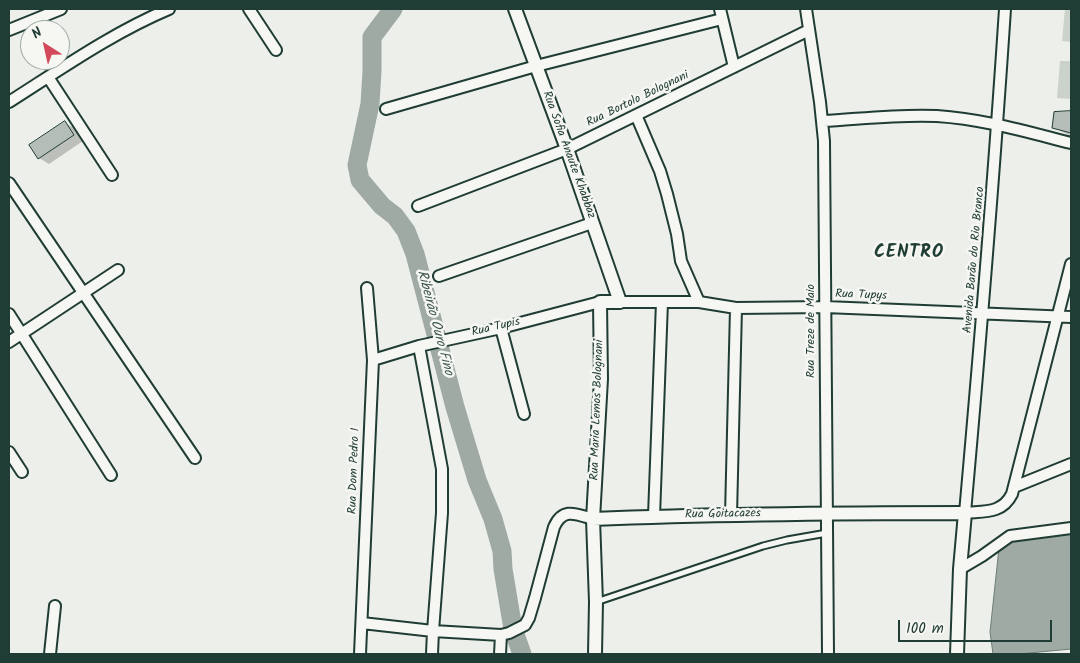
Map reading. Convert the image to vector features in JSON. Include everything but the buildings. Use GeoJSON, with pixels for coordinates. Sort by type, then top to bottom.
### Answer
{"type":"FeatureCollection","features":[{"type":"Feature","properties":{"kind":"street"},"geometry":{"type":"LineString","coordinates":[[9,30],[61,9]]}},
{"type":"Feature","properties":{"kind":"street"},"geometry":{"type":"LineString","coordinates":[[9,102],[115,36],[151,16],[169,9]]}},
{"type":"Feature","properties":{"kind":"street"},"geometry":{"type":"LineString","coordinates":[[249,9],[276,50]]}},
{"type":"Feature","properties":{"kind":"street","name":"Rua Sofia Anaute Khabbaz"},"geometry":{"type":"LineString","coordinates":[[515,9],[567,149],[620,302]]}},
{"type":"Feature","properties":{"kind":"street","name":"Rua Treze de Maio"},"geometry":{"type":"LineString","coordinates":[[806,9],[823,121],[824,141],[828,654]]}},
{"type":"Feature","properties":{"kind":"street","name":"Avenida Barão do Rio Branco"},"geometry":{"type":"LineString","coordinates":[[965,513],[998,125],[1005,9]]}},
{"type":"Feature","properties":{"kind":"street"},"geometry":{"type":"LineString","coordinates":[[386,109],[721,14],[734,67]]}},
{"type":"Feature","properties":{"kind":"street","name":"Rua Bortolo Bolognani"},"geometry":{"type":"LineString","coordinates":[[418,206],[567,149],[809,30]]}},
{"type":"Feature","properties":{"kind":"street"},"geometry":{"type":"LineString","coordinates":[[48,77],[112,175]]}},
{"type":"Feature","properties":{"kind":"street"},"geometry":{"type":"LineString","coordinates":[[636,115],[660,171],[667,194],[677,234],[680,261],[699,302]]}},
{"type":"Feature","properties":{"kind":"street"},"geometry":{"type":"LineString","coordinates":[[823,121],[921,116],[960,119],[998,125],[1071,143]]}},
{"type":"Feature","properties":{"kind":"street"},"geometry":{"type":"LineString","coordinates":[[9,183],[195,458]]}},
{"type":"Feature","properties":{"kind":"street"},"geometry":{"type":"LineString","coordinates":[[439,276],[592,223]]}},
{"type":"Feature","properties":{"kind":"street"},"geometry":{"type":"LineString","coordinates":[[1014,487],[1071,264]]}},
{"type":"Feature","properties":{"kind":"street"},"geometry":{"type":"LineString","coordinates":[[9,342],[118,270]]}},
{"type":"Feature","properties":{"kind":"street","name":"Rua Dom Pedro I"},"geometry":{"type":"LineString","coordinates":[[360,654],[372,360],[367,288]]}},
{"type":"Feature","properties":{"kind":"street","name":"Rua Tupis"},"geometry":{"type":"LineString","coordinates":[[372,360],[450,338],[501,328],[600,302],[620,302]]}},
{"type":"Feature","properties":{"kind":"street","name":"Rua Maria Lemos Bolognani"},"geometry":{"type":"LineString","coordinates":[[595,654],[596,602],[593,519],[601,378],[600,302]]}},
{"type":"Feature","properties":{"kind":"street","name":"Rua Tupys"},"geometry":{"type":"LineString","coordinates":[[620,302],[699,302],[736,308],[825,307],[1071,317]]}},
{"type":"Feature","properties":{"kind":"street"},"geometry":{"type":"LineString","coordinates":[[654,516],[662,302]]}},
{"type":"Feature","properties":{"kind":"street"},"geometry":{"type":"LineString","coordinates":[[731,515],[736,308]]}},
{"type":"Feature","properties":{"kind":"street"},"geometry":{"type":"LineString","coordinates":[[9,314],[111,475]]}},
{"type":"Feature","properties":{"kind":"street"},"geometry":{"type":"LineString","coordinates":[[501,328],[524,414]]}},
{"type":"Feature","properties":{"kind":"street"},"geometry":{"type":"LineString","coordinates":[[424,345],[442,469],[442,513],[432,654]]}},
{"type":"Feature","properties":{"kind":"street"},"geometry":{"type":"LineString","coordinates":[[9,452],[22,472]]}},
{"type":"Feature","properties":{"kind":"street"},"geometry":{"type":"LineString","coordinates":[[1014,487],[1071,464]]}},
{"type":"Feature","properties":{"kind":"street","name":"Rua Goitacazes"},"geometry":{"type":"LineString","coordinates":[[505,634],[525,625],[532,609],[557,521],[560,516],[568,513],[593,519],[827,513],[965,513],[994,510],[1000,507],[1009,500],[1014,487]]}},
{"type":"Feature","properties":{"kind":"street"},"geometry":{"type":"LineString","coordinates":[[957,654],[960,569],[965,513]]}},
{"type":"Feature","properties":{"kind":"street"},"geometry":{"type":"LineString","coordinates":[[960,569],[1010,536],[1071,528]]}},
{"type":"Feature","properties":{"kind":"street"},"geometry":{"type":"LineString","coordinates":[[50,654],[55,606]]}},
{"type":"Feature","properties":{"kind":"street"},"geometry":{"type":"LineString","coordinates":[[362,623],[433,630],[505,634],[500,654]]}},
{"type":"Feature","properties":{"kind":"lane"},"geometry":{"type":"LineString","coordinates":[[596,602],[763,546],[827,533]]}},
{"type":"Feature","properties":{"kind":"shaded area"},"geometry":{"type":"Polygon","coordinates":[[[1065,9],[1071,9],[1071,42],[1062,41],[1065,9]]]}},
{"type":"Feature","properties":{"kind":"shaded area"},"geometry":{"type":"Polygon","coordinates":[[[1060,61],[1071,61],[1071,99],[1057,98],[1060,61]]]}},
{"type":"Feature","properties":{"kind":"shaded area"},"geometry":{"type":"Polygon","coordinates":[[[1071,535],[1071,649],[1019,654],[993,654],[990,632],[999,548],[1009,537],[1071,535]]]}},
{"type":"Feature","properties":{"kind":"waterway","name":"Ribeirão Ouro Fino"},"geometry":{"type":"LineString","coordinates":[[393,9],[372,37],[370,104],[357,165],[360,180],[382,206],[395,216],[406,231],[415,254],[455,407],[477,480],[493,519],[502,551],[503,569],[513,629],[522,654]]}},
{"type":"Feature","properties":{"kind":"district","name":"CENTRO"},"geometry":{"type":"Point","coordinates":[909,254]}}]}
